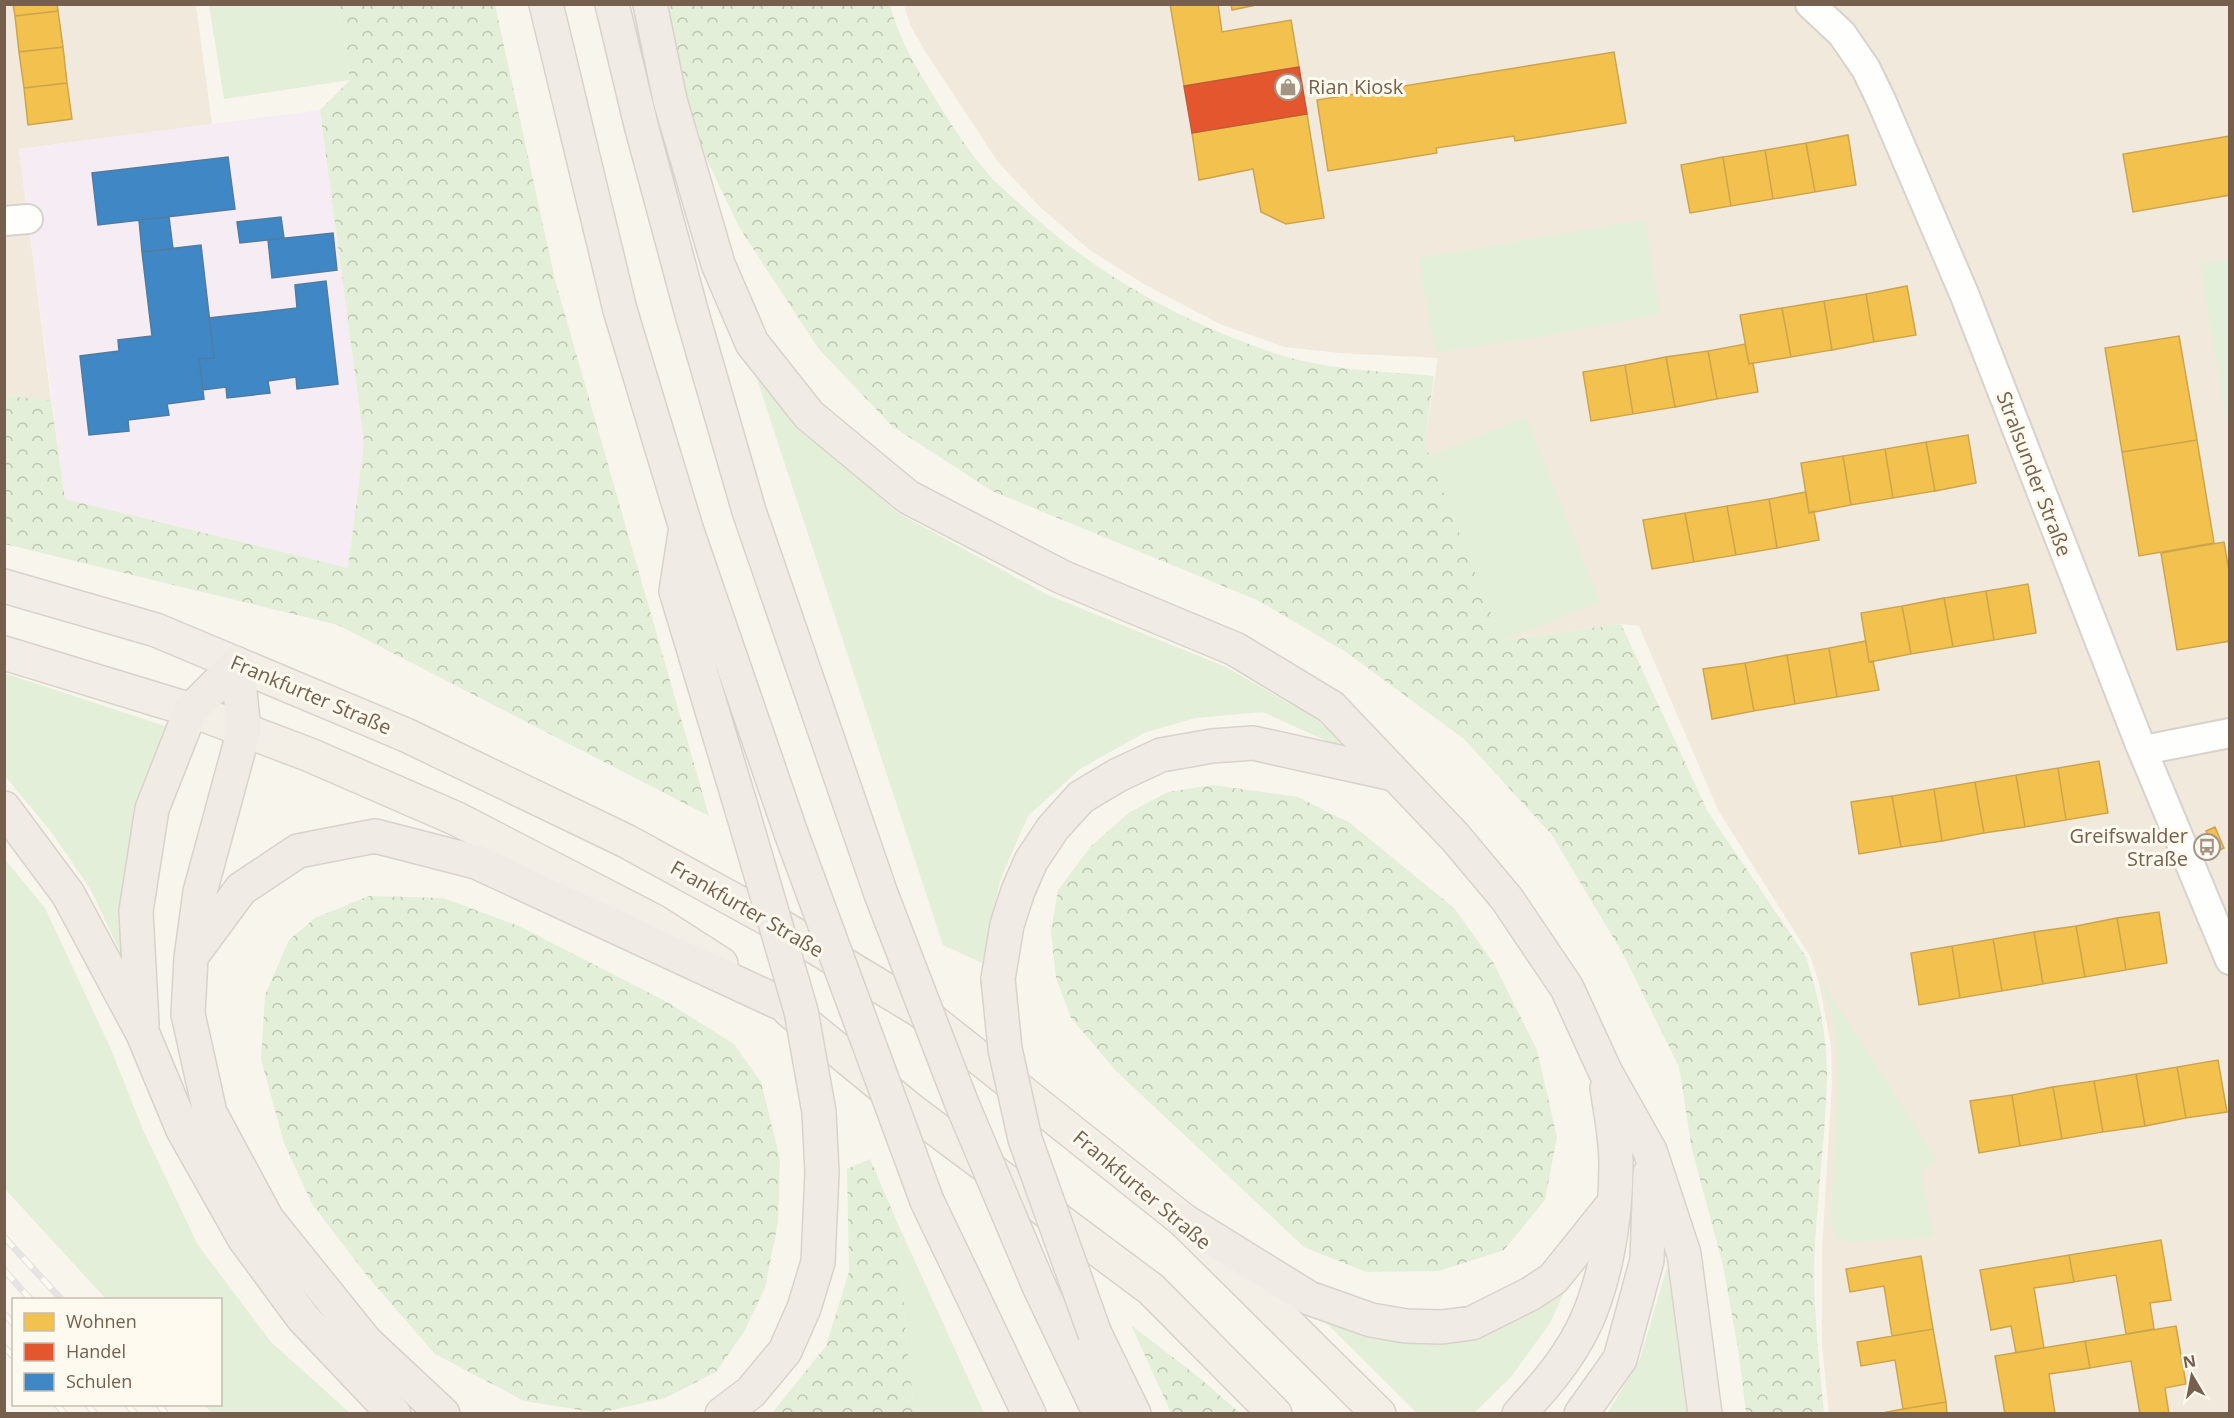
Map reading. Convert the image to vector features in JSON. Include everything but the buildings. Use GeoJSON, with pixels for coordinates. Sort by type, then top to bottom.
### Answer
{"type":"FeatureCollection","features":[{"type":"Feature","properties":{"kind":"highway"},"geometry":{"type":"LineString","coordinates":[[546,4],[620,310],[686,528],[791,833],[927,1201],[1029,1413]]}},
{"type":"Feature","properties":{"kind":"highway"},"geometry":{"type":"LineString","coordinates":[[612,4],[641,125],[692,314],[749,511],[881,894],[962,1104],[1039,1286],[1100,1413]]}},
{"type":"Feature","properties":{"kind":"highway"},"geometry":{"type":"LineString","coordinates":[[650,4],[670,100],[718,264],[752,343],[809,415],[908,497],[1062,577],[1236,649],[1331,707],[1455,837],[1508,899],[1567,988],[1605,1071],[1650,1151],[1684,1254],[1705,1413]]}},
{"type":"Feature","properties":{"kind":"highway"},"geometry":{"type":"LineString","coordinates":[[686,528],[676,591],[801,1011],[819,1112],[822,1173],[818,1262],[804,1308],[785,1352],[751,1392],[722,1413]]}},
{"type":"Feature","properties":{"kind":"highway","name":"Frankfurter Straße"},"geometry":{"type":"LineString","coordinates":[[4,586],[156,630],[237,664]]}},
{"type":"Feature","properties":{"kind":"highway"},"geometry":{"type":"LineString","coordinates":[[4,653],[191,710]]}},
{"type":"Feature","properties":{"kind":"highway"},"geometry":{"type":"LineString","coordinates":[[143,1034],[136,911],[152,809],[191,710],[237,664]]}},
{"type":"Feature","properties":{"kind":"highway"},"geometry":{"type":"LineString","coordinates":[[237,664],[244,730],[200,892],[190,958],[188,1014],[210,1113],[267,1219],[366,1342],[443,1413]]}},
{"type":"Feature","properties":{"kind":"highway"},"geometry":{"type":"LineString","coordinates":[[1134,1413],[1095,1334],[1025,1139],[1005,1049],[998,979],[1007,925],[1018,891],[1031,861],[1053,828],[1081,797],[1118,775],[1161,756],[1212,746],[1253,743],[1393,774]]}},
{"type":"Feature","properties":{"kind":"highway"},"geometry":{"type":"LineString","coordinates":[[4,808],[68,894],[143,1034],[183,1130],[244,1238],[303,1318],[394,1413]]}},
{"type":"Feature","properties":{"kind":"highway"},"geometry":{"type":"LineString","coordinates":[[190,958],[241,889],[298,851],[375,836],[476,862],[780,1003]]}},
{"type":"Feature","properties":{"kind":"highway"},"geometry":{"type":"LineString","coordinates":[[1519,1413],[1546,1385],[1574,1344],[1595,1299],[1606,1255],[1614,1203],[1616,1164],[1605,1071]]}},
{"type":"Feature","properties":{"kind":"highway"},"geometry":{"type":"LineString","coordinates":[[1581,1413],[1620,1359],[1647,1260],[1650,1151]]}},
{"type":"Feature","properties":{"kind":"highway"},"geometry":{"type":"LineString","coordinates":[[1183,1220],[1309,1298],[1371,1320],[1406,1326],[1442,1327],[1472,1323],[1522,1299],[1553,1279],[1614,1203]]}},
{"type":"Feature","properties":{"kind":"main road","name":"Frankfurter Straße"},"geometry":{"type":"LineString","coordinates":[[237,664],[406,735],[626,841],[772,921],[919,1010],[1183,1220],[1379,1413]]}},
{"type":"Feature","properties":{"kind":"main road"},"geometry":{"type":"LineString","coordinates":[[191,710],[310,755],[457,819],[654,921],[780,1003],[912,1111],[1151,1289],[1275,1413]]}},
{"type":"Feature","properties":{"kind":"street","name":"Stralsunder Straße"},"geometry":{"type":"LineString","coordinates":[[1810,4],[1842,34],[1866,69],[1881,100],[1965,296],[2080,593],[2229,960]]}},
{"type":"Feature","properties":{"kind":"street"},"geometry":{"type":"LineString","coordinates":[[2144,750],[2229,733]]}},
{"type":"Feature","properties":{"kind":"shaded area"},"geometry":{"type":"Polygon","coordinates":[[[4,5],[196,5],[212,124],[19,149],[51,400],[5,396],[4,5]]]}},
{"type":"Feature","properties":{"kind":"shaded area"},"geometry":{"type":"Polygon","coordinates":[[[904,5],[2229,5],[2229,1413],[1829,1413],[1822,1346],[1822,1249],[1832,1082],[1831,1046],[1819,983],[1810,956],[1718,810],[1639,626],[1621,624],[1502,641],[1429,456],[1425,440],[1438,358],[1339,353],[1285,347],[1220,324],[1144,284],[1091,251],[1040,207],[998,162],[925,51],[910,25],[904,5]]]}},
{"type":"Feature","properties":{"kind":"shaded area"},"geometry":{"type":"Polygon","coordinates":[[[320,110],[364,442],[348,568],[65,499],[19,149],[320,110]]]}},
{"type":"Feature","properties":{"kind":"green space"},"geometry":{"type":"Polygon","coordinates":[[[209,5],[338,5],[350,80],[224,99],[209,5]]]}},
{"type":"Feature","properties":{"kind":"green space"},"geometry":{"type":"Polygon","coordinates":[[[338,5],[495,5],[555,280],[709,816],[338,625],[5,544],[5,396],[51,400],[65,499],[348,568],[364,442],[320,110],[350,80],[338,5]]]}},
{"type":"Feature","properties":{"kind":"green space"},"geometry":{"type":"Polygon","coordinates":[[[656,5],[890,5],[903,41],[921,76],[958,135],[1001,187],[1077,252],[1140,293],[1173,311],[1277,354],[1335,367],[1434,376],[1425,440],[1429,456],[1502,641],[1621,624],[1708,812],[1806,957],[1822,1018],[1827,1066],[1814,1266],[1816,1329],[1824,1413],[1746,1413],[1739,1355],[1723,1265],[1692,1150],[1679,1067],[1623,954],[1552,835],[1464,739],[1346,652],[1257,600],[992,491],[892,426],[818,348],[739,227],[679,101],[656,5]]]}},
{"type":"Feature","properties":{"kind":"green space"},"geometry":{"type":"Polygon","coordinates":[[[1645,220],[1660,314],[1539,337],[1435,352],[1419,258],[1645,220]]]}},
{"type":"Feature","properties":{"kind":"green space"},"geometry":{"type":"Polygon","coordinates":[[[2230,259],[2229,437],[2200,264],[2230,259]]]}},
{"type":"Feature","properties":{"kind":"green space"},"geometry":{"type":"Polygon","coordinates":[[[754,370],[799,425],[898,513],[1048,595],[1226,667],[1313,717],[1364,758],[1263,712],[1195,718],[1144,733],[1080,769],[1028,816],[1001,878],[982,963],[943,945],[754,370]]]}},
{"type":"Feature","properties":{"kind":"green space"},"geometry":{"type":"Polygon","coordinates":[[[1526,417],[1600,602],[1502,641],[1429,456],[1526,417]]]}},
{"type":"Feature","properties":{"kind":"green space"},"geometry":{"type":"Polygon","coordinates":[[[4,673],[168,727],[125,963],[91,890],[52,833],[5,776],[4,673]]]}},
{"type":"Feature","properties":{"kind":"green space"},"geometry":{"type":"Polygon","coordinates":[[[1212,785],[1298,797],[1350,823],[1454,908],[1493,962],[1537,1050],[1557,1137],[1545,1200],[1504,1250],[1439,1271],[1366,1272],[1304,1247],[1117,1072],[1071,1018],[1056,978],[1051,931],[1058,890],[1091,846],[1130,812],[1168,792],[1212,785]]]}},
{"type":"Feature","properties":{"kind":"green space"},"geometry":{"type":"Polygon","coordinates":[[[4,858],[45,908],[111,1049],[143,1130],[198,1245],[271,1342],[350,1413],[212,1413],[205,1406],[222,1406],[222,1298],[105,1298],[5,1189],[4,858]]]}},
{"type":"Feature","properties":{"kind":"green space"},"geometry":{"type":"Polygon","coordinates":[[[369,896],[443,898],[519,926],[667,1002],[734,1044],[761,1082],[780,1159],[778,1222],[765,1288],[744,1332],[716,1372],[665,1398],[599,1413],[524,1401],[435,1354],[368,1277],[312,1204],[284,1143],[261,1059],[265,995],[289,940],[315,918],[369,896]]]}},
{"type":"Feature","properties":{"kind":"green space"},"geometry":{"type":"Polygon","coordinates":[[[1820,979],[1937,1160],[1921,1171],[1933,1237],[1850,1242],[1837,1238],[1831,1225],[1838,1075],[1837,1046],[1832,1014],[1820,979]]]}},
{"type":"Feature","properties":{"kind":"green space"},"geometry":{"type":"Polygon","coordinates":[[[870,1159],[898,1224],[907,1348],[915,1413],[772,1413],[826,1346],[849,1272],[847,1169],[870,1159]]]}},
{"type":"Feature","properties":{"kind":"green space"},"geometry":{"type":"Polygon","coordinates":[[[898,1224],[984,1413],[915,1413],[907,1348],[898,1224]]]}},
{"type":"Feature","properties":{"kind":"green space"},"geometry":{"type":"Polygon","coordinates":[[[1671,1266],[1691,1413],[1607,1414],[1640,1359],[1666,1270],[1671,1266]]]}},
{"type":"Feature","properties":{"kind":"green space"},"geometry":{"type":"Polygon","coordinates":[[[1574,1271],[1550,1323],[1511,1377],[1474,1413],[1417,1413],[1312,1309],[1386,1337],[1574,1271]]]}},
{"type":"Feature","properties":{"kind":"green space"},"geometry":{"type":"Polygon","coordinates":[[[1131,1325],[1201,1379],[1240,1413],[1171,1413],[1131,1325]]]}},
{"type":"Feature","properties":{"kind":"railway"},"geometry":{"type":"LineString","coordinates":[[4,1237],[60,1298]]}},
{"type":"Feature","properties":{"kind":"railway"},"geometry":{"type":"LineString","coordinates":[[4,1270],[29,1298]]}},
{"type":"Feature","properties":{"kind":"railway"},"geometry":{"type":"LineString","coordinates":[[4,1314],[12,1322]]}},
{"type":"Feature","properties":{"kind":"railway"},"geometry":{"type":"LineString","coordinates":[[4,1347],[12,1355]]}},
{"type":"Feature","properties":{"kind":"railway"},"geometry":{"type":"LineString","coordinates":[[58,1406],[65,1414]]}},
{"type":"Feature","properties":{"kind":"railway"},"geometry":{"type":"LineString","coordinates":[[89,1406],[95,1414]]}},
{"type":"Feature","properties":{"kind":"railway"},"geometry":{"type":"LineString","coordinates":[[129,1406],[135,1414]]}},
{"type":"Feature","properties":{"kind":"railway"},"geometry":{"type":"LineString","coordinates":[[160,1406],[166,1414]]}},
{"type":"Feature","properties":{"kind":"place","name":"Rian Kiosk"},"geometry":{"type":"Point","coordinates":[1288,87]}},
{"type":"Feature","properties":{"kind":"place","name":"Greifswalder Straße"},"geometry":{"type":"Point","coordinates":[2207,847]}}]}
